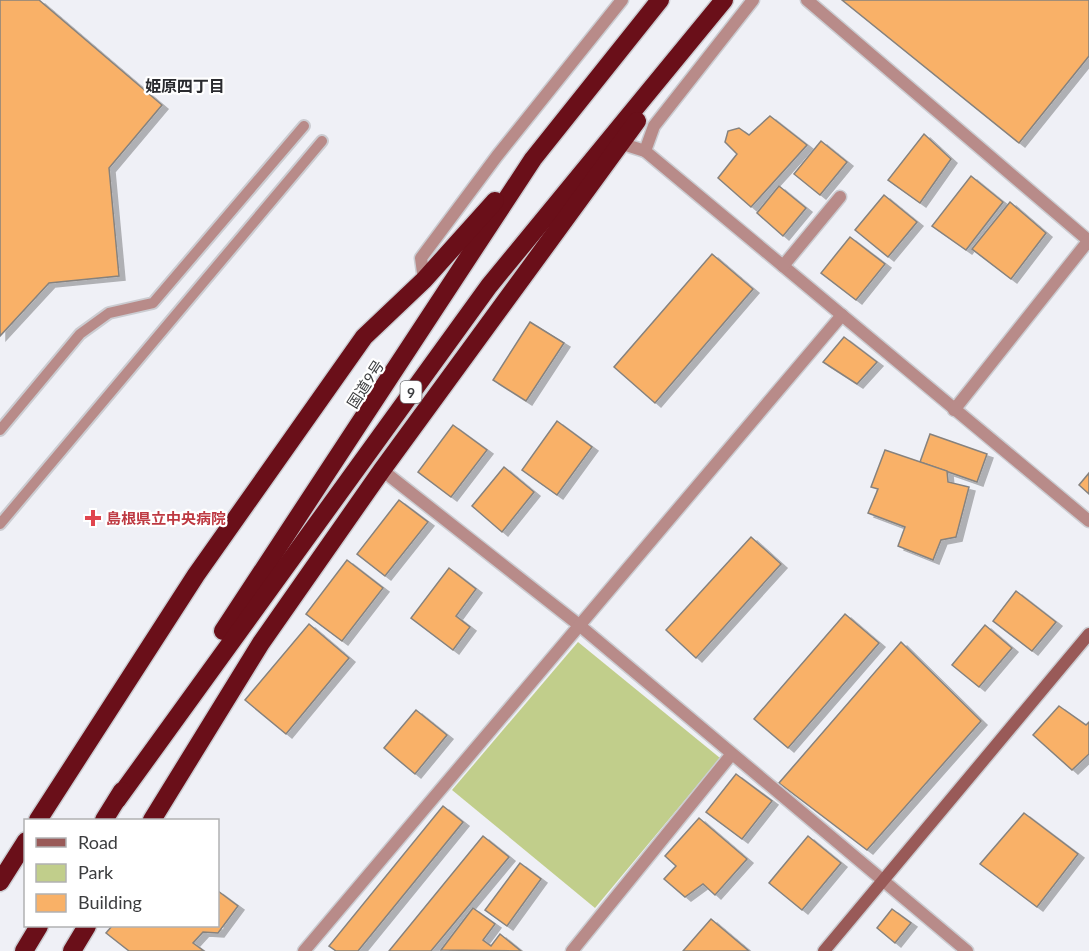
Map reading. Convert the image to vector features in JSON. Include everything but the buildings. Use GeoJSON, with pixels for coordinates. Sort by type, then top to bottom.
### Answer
{"type":"FeatureCollection","features":[{"type":"Feature","properties":{"kind":"highway","name":"国道9号"},"geometry":{"type":"LineString","coordinates":[[105,819],[204,660],[533,159],[660,0]]}},
{"type":"Feature","properties":{"kind":"highway","name":"国道9号"},"geometry":{"type":"LineString","coordinates":[[117,800],[489,285],[724,0]]}},
{"type":"Feature","properties":{"kind":"highway","name":"国道9号"},"geometry":{"type":"LineString","coordinates":[[382,470],[622,144],[674,61]]}},
{"type":"Feature","properties":{"kind":"highway","name":"9"},"geometry":{"type":"LineString","coordinates":[[39,819],[196,574],[364,337],[424,280],[533,159]]}},
{"type":"Feature","properties":{"kind":"highway","name":"9"},"geometry":{"type":"LineString","coordinates":[[153,819],[261,643],[382,470]]}},
{"type":"Feature","properties":{"kind":"highway"},"geometry":{"type":"LineString","coordinates":[[0,882],[24,843]]}},
{"type":"Feature","properties":{"kind":"highway"},"geometry":{"type":"LineString","coordinates":[[24,951],[38,927]]}},
{"type":"Feature","properties":{"kind":"highway"},"geometry":{"type":"LineString","coordinates":[[72,951],[86,927]]}},
{"type":"Feature","properties":{"kind":"street"},"geometry":{"type":"LineString","coordinates":[[424,280],[421,258],[497,156],[622,0]]}},
{"type":"Feature","properties":{"kind":"street"},"geometry":{"type":"LineString","coordinates":[[645,151],[654,126],[753,0]]}},
{"type":"Feature","properties":{"kind":"street"},"geometry":{"type":"LineString","coordinates":[[807,0],[1089,241],[954,410]]}},
{"type":"Feature","properties":{"kind":"street"},"geometry":{"type":"LineString","coordinates":[[622,144],[645,151],[1089,521]]}},
{"type":"Feature","properties":{"kind":"street"},"geometry":{"type":"LineString","coordinates":[[783,266],[840,196]]}},
{"type":"Feature","properties":{"kind":"street"},"geometry":{"type":"LineString","coordinates":[[308,950],[842,315]]}},
{"type":"Feature","properties":{"kind":"street"},"geometry":{"type":"LineString","coordinates":[[382,470],[579,625],[967,951]]}},
{"type":"Feature","properties":{"kind":"street"},"geometry":{"type":"LineString","coordinates":[[824,951],[1089,634]]}},
{"type":"Feature","properties":{"kind":"street"},"geometry":{"type":"LineString","coordinates":[[572,951],[731,755]]}},
{"type":"Feature","properties":{"kind":"lane"},"geometry":{"type":"LineString","coordinates":[[0,430],[80,334],[109,313],[153,303],[304,126]]}},
{"type":"Feature","properties":{"kind":"lane"},"geometry":{"type":"LineString","coordinates":[[0,524],[322,141]]}},
{"type":"Feature","properties":{"kind":"green space"},"geometry":{"type":"Polygon","coordinates":[[[578,642],[720,758],[595,908],[452,790],[578,642]]]}},
{"type":"Feature","properties":{"kind":"place","name":"島根県立中央病院"},"geometry":{"type":"Point","coordinates":[93,518]}},
{"type":"Feature","properties":{"kind":"district","name":"姫原四丁目"},"geometry":{"type":"Point","coordinates":[185,85]}}]}
